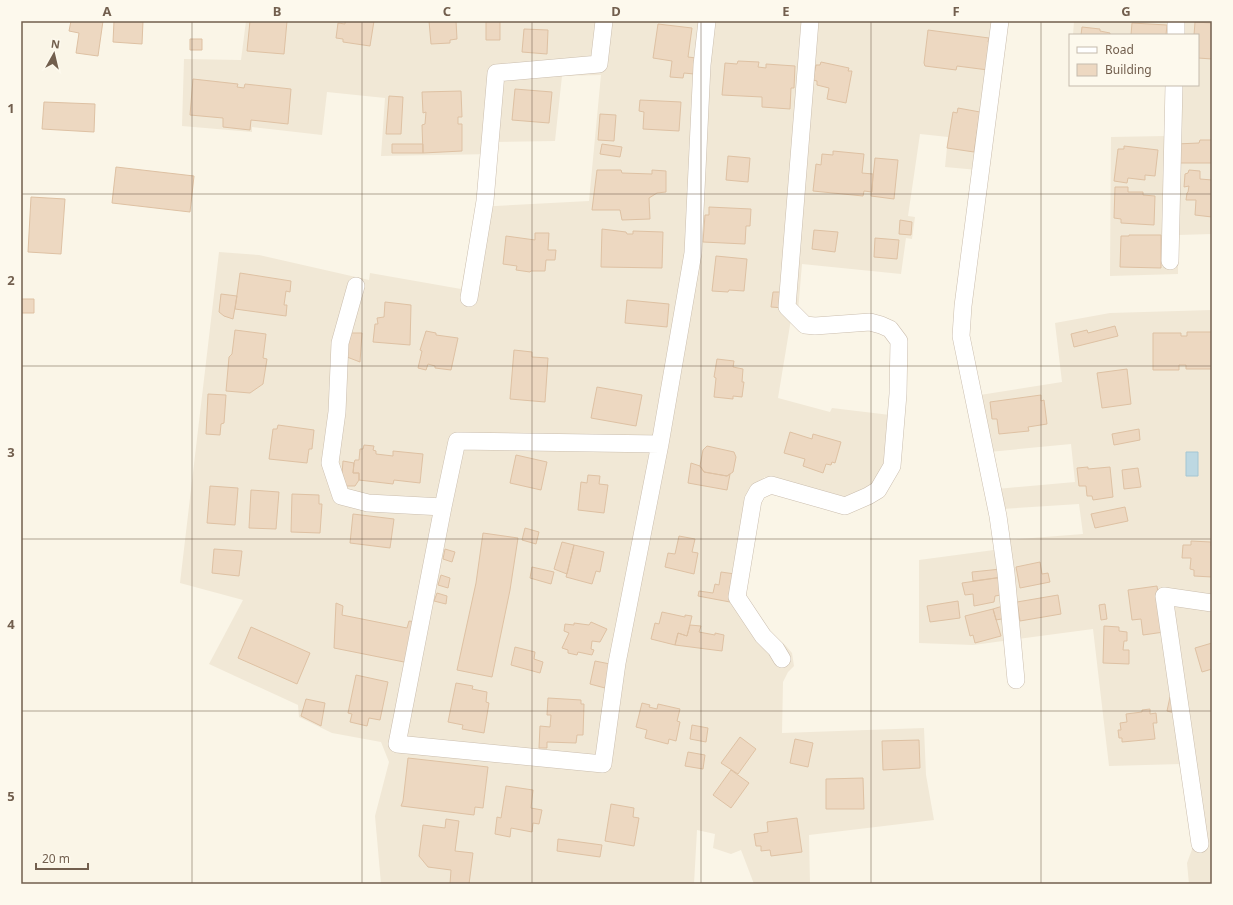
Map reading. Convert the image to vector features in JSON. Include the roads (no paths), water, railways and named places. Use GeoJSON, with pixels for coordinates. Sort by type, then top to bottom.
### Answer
{"type":"FeatureCollection","features":[{"type":"Feature","properties":{"kind":"street"},"geometry":{"type":"LineString","coordinates":[[469,298],[485,201],[496,73],[599,64],[604,21]]}},
{"type":"Feature","properties":{"kind":"street"},"geometry":{"type":"LineString","coordinates":[[660,444],[457,440],[397,744],[603,764],[617,663],[660,444],[693,253],[702,65],[707,21]]}},
{"type":"Feature","properties":{"kind":"street"},"geometry":{"type":"LineString","coordinates":[[782,659],[776,649],[763,636],[737,597],[753,500],[758,491],[771,485],[845,506],[878,490],[892,466],[898,394],[899,341],[890,329],[870,322],[815,326],[805,325],[787,307],[810,21]]}},
{"type":"Feature","properties":{"kind":"street"},"geometry":{"type":"LineString","coordinates":[[1000,21],[961,336],[998,516],[1006,573],[1016,680]]}},
{"type":"Feature","properties":{"kind":"street"},"geometry":{"type":"LineString","coordinates":[[1176,21],[1176,34]]}},
{"type":"Feature","properties":{"kind":"street"},"geometry":{"type":"LineString","coordinates":[[1170,261],[1174,86]]}},
{"type":"Feature","properties":{"kind":"street"},"geometry":{"type":"LineString","coordinates":[[356,286],[340,343],[338,412],[330,463],[341,496],[368,503],[443,507]]}},
{"type":"Feature","properties":{"kind":"street"},"geometry":{"type":"LineString","coordinates":[[1200,844],[1164,596],[1212,603]]}},
{"type":"Feature","properties":{"kind":"water"},"geometry":{"type":"Polygon","coordinates":[[[1186,452],[1198,452],[1198,476],[1186,476],[1186,452]]]}}]}
